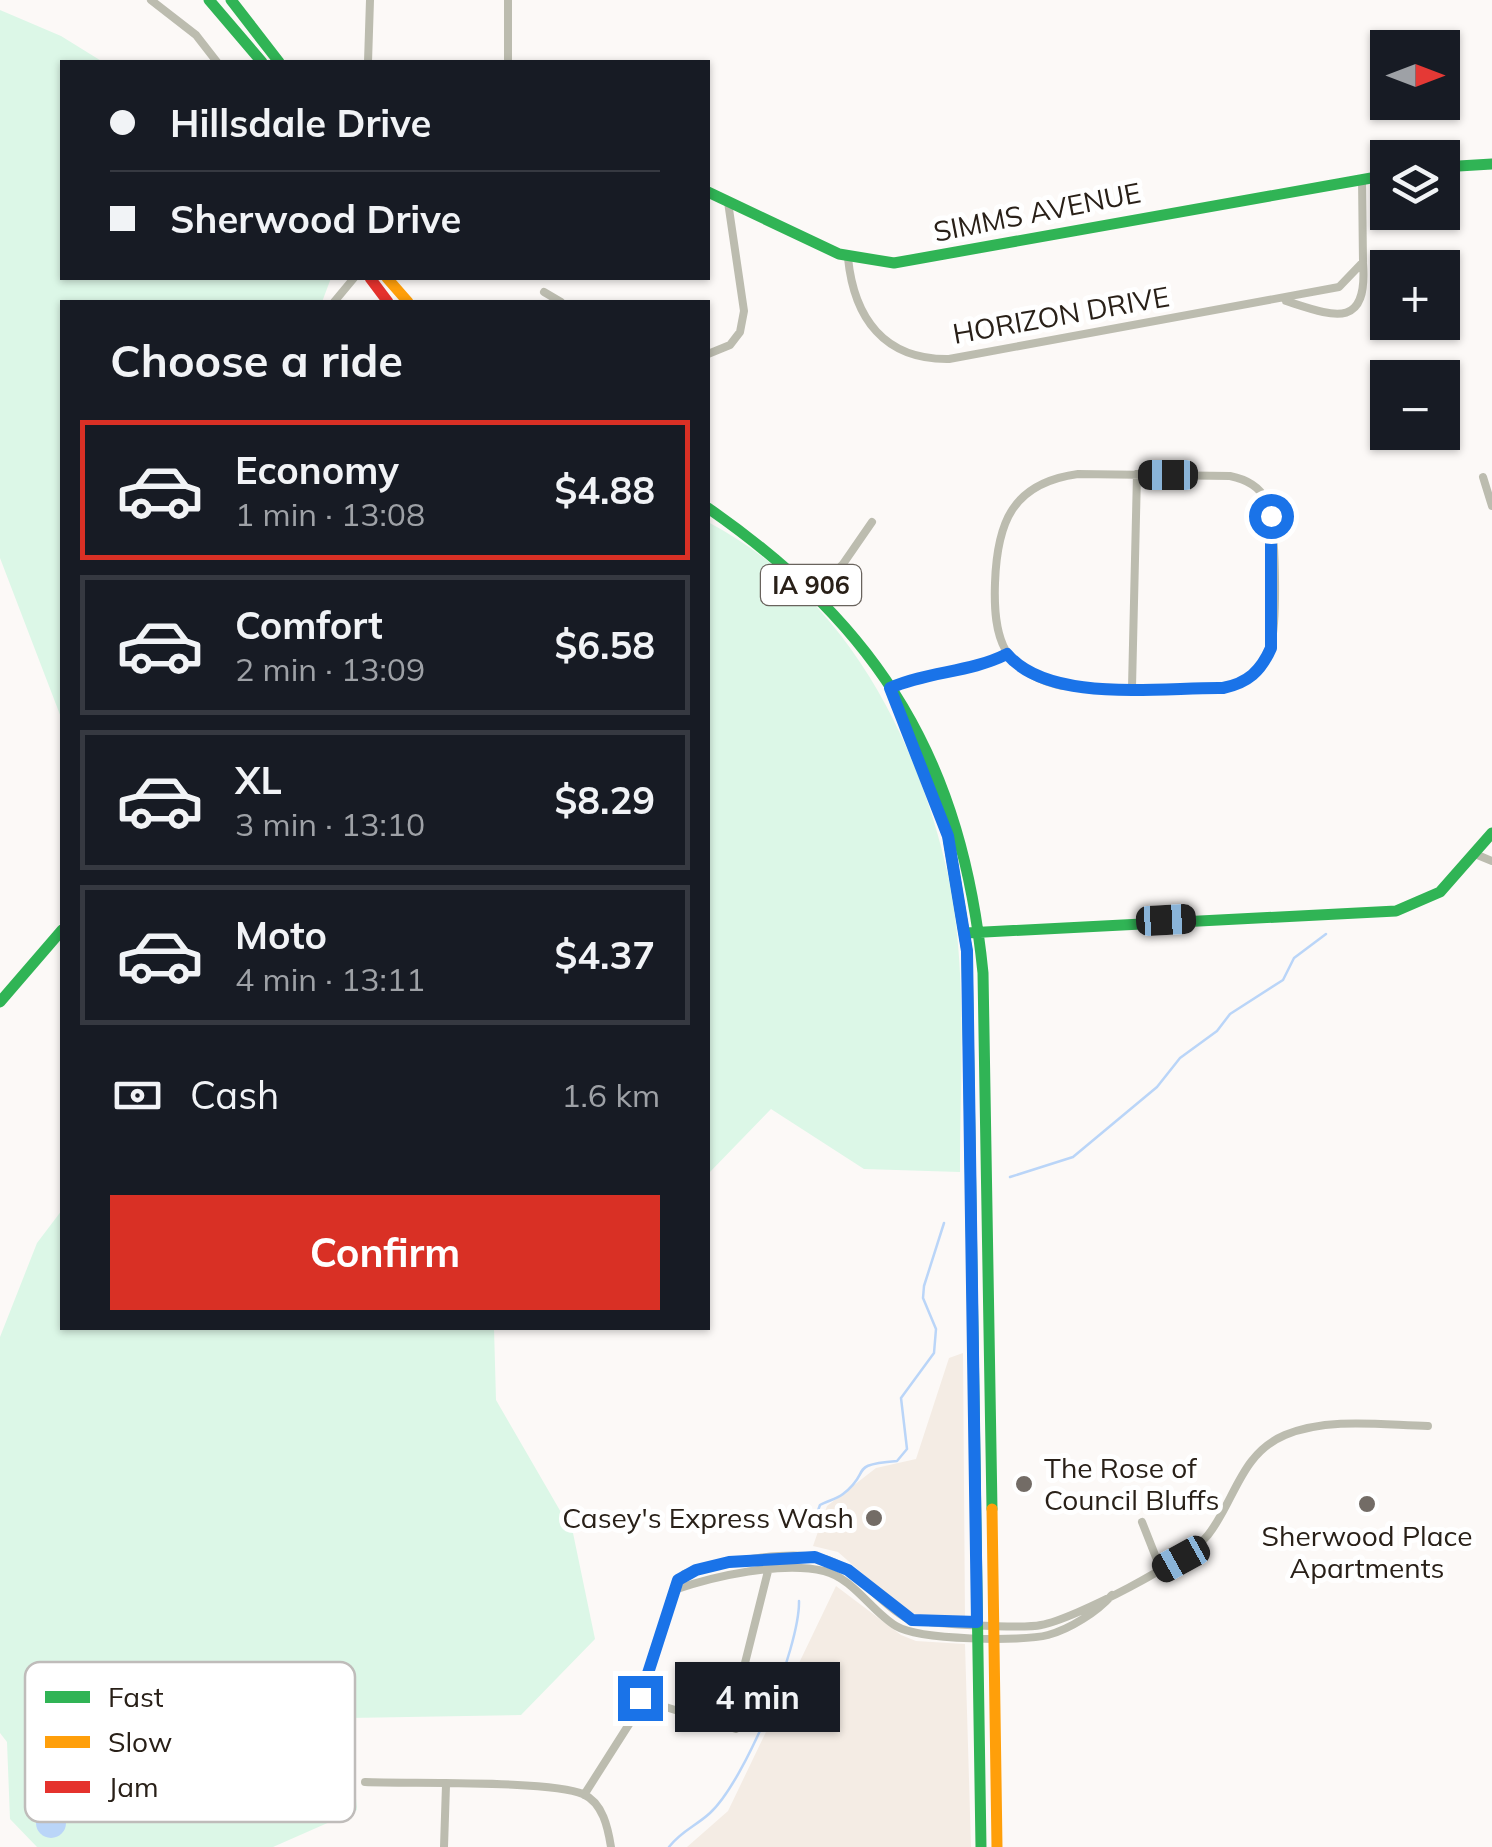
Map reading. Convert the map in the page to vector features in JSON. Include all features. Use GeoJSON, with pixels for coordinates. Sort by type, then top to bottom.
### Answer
{"type":"FeatureCollection","features":[{"type":"Feature","properties":{"kind":"main road"},"geometry":{"type":"LineString","coordinates":[[209,0],[260,60]]}},
{"type":"Feature","properties":{"kind":"main road"},"geometry":{"type":"LineString","coordinates":[[231,0],[277,60]]}},
{"type":"Feature","properties":{"kind":"main road"},"geometry":{"type":"LineString","coordinates":[[1460,166],[1492,164]]}},
{"type":"Feature","properties":{"kind":"main road","name":"SIMMS AVENUE"},"geometry":{"type":"LineString","coordinates":[[710,193],[848,258],[876,263],[915,261],[1370,178]]}},
{"type":"Feature","properties":{"kind":"main road"},"geometry":{"type":"LineString","coordinates":[[389,280],[406,300]]}},
{"type":"Feature","properties":{"kind":"main road","name":"IA 906"},"geometry":{"type":"LineString","coordinates":[[710,509],[760,541],[817,591],[890,688],[928,749],[959,821],[982,932],[997,1847]]}},
{"type":"Feature","properties":{"kind":"main road","name":"IA 906"},"geometry":{"type":"LineString","coordinates":[[890,688],[948,836],[966,933],[981,1847]]}},
{"type":"Feature","properties":{"kind":"main road"},"geometry":{"type":"LineString","coordinates":[[966,933],[1396,911],[1440,892],[1492,833]]}},
{"type":"Feature","properties":{"kind":"main road"},"geometry":{"type":"LineString","coordinates":[[0,1002],[60,932]]}},
{"type":"Feature","properties":{"kind":"street"},"geometry":{"type":"LineString","coordinates":[[151,0],[196,35],[215,60]]}},
{"type":"Feature","properties":{"kind":"street"},"geometry":{"type":"LineString","coordinates":[[368,60],[370,0]]}},
{"type":"Feature","properties":{"kind":"street"},"geometry":{"type":"LineString","coordinates":[[508,0],[508,60]]}},
{"type":"Feature","properties":{"kind":"street","name":"HORIZON DRIVE"},"geometry":{"type":"LineString","coordinates":[[1282,300],[1336,316],[1350,313],[1363,296],[1362,179]]}},
{"type":"Feature","properties":{"kind":"street"},"geometry":{"type":"LineString","coordinates":[[710,353],[734,342],[744,319],[728,202]]}},
{"type":"Feature","properties":{"kind":"street","name":"HORIZON DRIVE"},"geometry":{"type":"LineString","coordinates":[[848,258],[854,298],[867,324],[893,347],[931,359],[1282,300],[1339,287],[1363,262]]}},
{"type":"Feature","properties":{"kind":"street"},"geometry":{"type":"LineString","coordinates":[[336,300],[352,280]]}},
{"type":"Feature","properties":{"kind":"street"},"geometry":{"type":"LineString","coordinates":[[544,292],[558,300]]}},
{"type":"Feature","properties":{"kind":"street"},"geometry":{"type":"LineString","coordinates":[[1132,687],[1137,474]]}},
{"type":"Feature","properties":{"kind":"street"},"geometry":{"type":"LineString","coordinates":[[1137,474],[1230,476],[1261,492],[1271,516],[1272,636],[1262,667],[1234,686],[1062,686],[1041,680],[1007,654],[995,622],[998,537],[1007,516],[1025,494],[1060,476],[1137,474]]}},
{"type":"Feature","properties":{"kind":"street"},"geometry":{"type":"LineString","coordinates":[[1483,478],[1492,506]]}},
{"type":"Feature","properties":{"kind":"street"},"geometry":{"type":"LineString","coordinates":[[817,591],[843,564],[872,522]]}},
{"type":"Feature","properties":{"kind":"street"},"geometry":{"type":"LineString","coordinates":[[890,688],[914,677],[974,669],[1007,654]]}},
{"type":"Feature","properties":{"kind":"street"},"geometry":{"type":"LineString","coordinates":[[1475,854],[1492,860]]}},
{"type":"Feature","properties":{"kind":"street"},"geometry":{"type":"LineString","coordinates":[[584,1795],[634,1718],[678,1580],[696,1570],[769,1560],[829,1560],[917,1622],[993,1630],[1041,1626],[1161,1570],[1204,1540],[1245,1468],[1279,1438],[1328,1424],[1428,1426]]}},
{"type":"Feature","properties":{"kind":"street"},"geometry":{"type":"LineString","coordinates":[[1142,1522],[1161,1570]]}},
{"type":"Feature","properties":{"kind":"street"},"geometry":{"type":"LineString","coordinates":[[740,1683],[769,1560]]}},
{"type":"Feature","properties":{"kind":"street"},"geometry":{"type":"LineString","coordinates":[[674,1590],[721,1576],[812,1570],[834,1574],[889,1621],[912,1633],[977,1629]]}},
{"type":"Feature","properties":{"kind":"street"},"geometry":{"type":"LineString","coordinates":[[640,1698],[736,1729]]}},
{"type":"Feature","properties":{"kind":"street"},"geometry":{"type":"LineString","coordinates":[[365,1782],[584,1795],[604,1814],[611,1847]]}},
{"type":"Feature","properties":{"kind":"street"},"geometry":{"type":"LineString","coordinates":[[444,1847],[446,1785]]}},
{"type":"Feature","properties":{"kind":"shaded area"},"geometry":{"type":"Polygon","coordinates":[[[963,1353],[965,1618],[923,1616],[905,1611],[838,1552],[813,1546],[827,1506],[876,1468],[916,1459],[949,1358],[963,1353]]]}},
{"type":"Feature","properties":{"kind":"shaded area"},"geometry":{"type":"Polygon","coordinates":[[[836,1586],[901,1635],[916,1641],[965,1644],[971,1847],[687,1847],[728,1811],[836,1586]]]}},
{"type":"Feature","properties":{"kind":"green space"},"geometry":{"type":"Polygon","coordinates":[[[0,10],[61,36],[100,60],[60,60],[60,280],[330,280],[323,300],[60,300],[60,715],[0,558],[0,10]]]}},
{"type":"Feature","properties":{"kind":"green space"},"geometry":{"type":"Polygon","coordinates":[[[710,523],[755,551],[797,587],[834,627],[866,671],[916,769],[934,822],[948,875],[958,947],[962,1023],[960,1172],[864,1169],[771,1109],[710,1172],[710,523]]]}},
{"type":"Feature","properties":{"kind":"green space"},"geometry":{"type":"Polygon","coordinates":[[[60,1213],[60,1330],[494,1330],[496,1400],[573,1533],[595,1639],[521,1715],[355,1718],[355,1662],[25,1662],[25,1822],[330,1822],[273,1847],[37,1847],[10,1819],[7,1742],[0,1733],[0,1337],[37,1243],[60,1213]]]}},
{"type":"Feature","properties":{"kind":"water"},"geometry":{"type":"Polygon","coordinates":[[[36,1822],[66,1822],[62,1834],[51,1838],[40,1834],[36,1823],[36,1822]]]}},
{"type":"Feature","properties":{"kind":"waterway"},"geometry":{"type":"LineString","coordinates":[[1010,1177],[1073,1157],[1157,1087],[1180,1058],[1217,1031],[1230,1014],[1283,980],[1294,958],[1326,934]]}},
{"type":"Feature","properties":{"kind":"waterway"},"geometry":{"type":"LineString","coordinates":[[811,1530],[820,1505],[843,1494],[865,1467],[897,1461],[907,1449],[901,1398],[934,1353],[936,1329],[923,1298],[944,1223]]}},
{"type":"Feature","properties":{"kind":"waterway"},"geometry":{"type":"LineString","coordinates":[[669,1847],[710,1813],[739,1773],[781,1680],[799,1601]]}},
{"type":"Feature","properties":{"kind":"traffic: fast"},"geometry":{"type":"LineString","coordinates":[[209,0],[260,60]]}},
{"type":"Feature","properties":{"kind":"traffic: fast"},"geometry":{"type":"LineString","coordinates":[[231,0],[277,60]]}},
{"type":"Feature","properties":{"kind":"traffic: fast"},"geometry":{"type":"LineString","coordinates":[[1460,166],[1492,164]]}},
{"type":"Feature","properties":{"kind":"traffic: fast"},"geometry":{"type":"LineString","coordinates":[[710,193],[839,254],[894,263],[1370,178]]}},
{"type":"Feature","properties":{"kind":"traffic: fast"},"geometry":{"type":"LineString","coordinates":[[710,510],[769,554],[821,602],[866,653],[903,707],[933,765],[956,828],[972,897],[983,973],[992,1509]]}},
{"type":"Feature","properties":{"kind":"traffic: fast"},"geometry":{"type":"LineString","coordinates":[[910,731],[948,836],[967,951],[981,1847]]}},
{"type":"Feature","properties":{"kind":"traffic: fast"},"geometry":{"type":"LineString","coordinates":[[966,933],[1396,911],[1440,892],[1492,833]]}},
{"type":"Feature","properties":{"kind":"traffic: fast"},"geometry":{"type":"LineString","coordinates":[[0,1002],[60,932]]}},
{"type":"Feature","properties":{"kind":"traffic: slow"},"geometry":{"type":"LineString","coordinates":[[389,280],[406,300]]}},
{"type":"Feature","properties":{"kind":"traffic: slow"},"geometry":{"type":"LineString","coordinates":[[992,1509],[997,1847]]}},
{"type":"Feature","properties":{"kind":"traffic: jam"},"geometry":{"type":"LineString","coordinates":[[372,280],[386,300]]}},
{"type":"Feature","properties":{"kind":"place","name":"The Rose of Council Bluffs"},"geometry":{"type":"Point","coordinates":[1024,1484]}},
{"type":"Feature","properties":{"kind":"place","name":"Sherwood Place Apartments"},"geometry":{"type":"Point","coordinates":[1367,1504]}},
{"type":"Feature","properties":{"kind":"place","name":"Casey's Express Wash"},"geometry":{"type":"Point","coordinates":[874,1518]}},
{"type":"Feature","properties":{"kind":"route"},"geometry":{"type":"LineString","coordinates":[[640,1698],[678,1580],[708,1566],[822,1558],[848,1570],[912,1620],[977,1622],[967,951],[948,836],[916,746],[890,688],[914,677],[974,669],[1007,654],[1024,671],[1062,686],[1234,686],[1262,667],[1271,648],[1271,516]]}}]}
